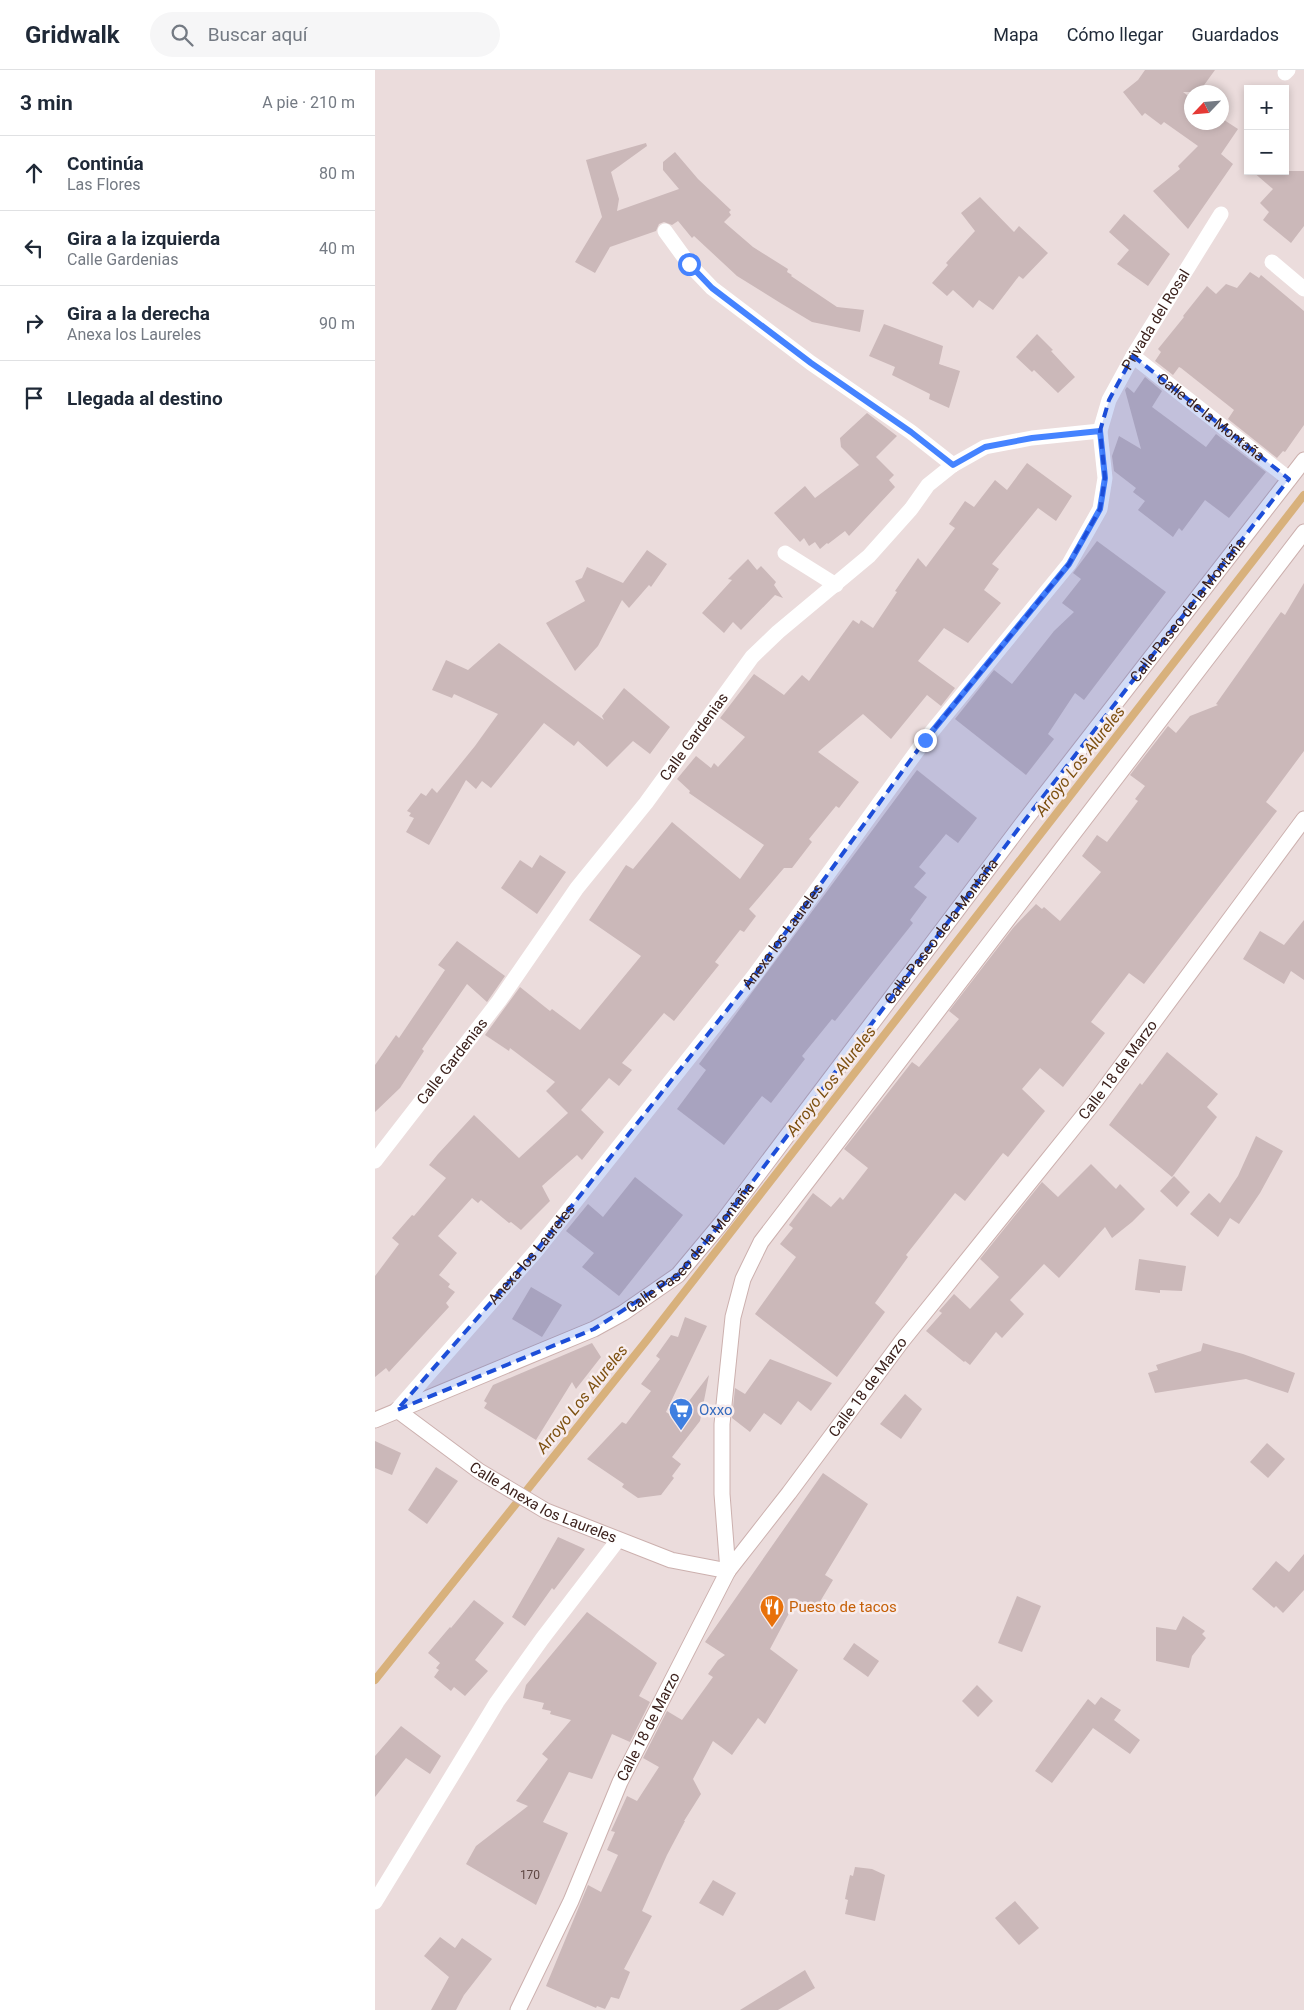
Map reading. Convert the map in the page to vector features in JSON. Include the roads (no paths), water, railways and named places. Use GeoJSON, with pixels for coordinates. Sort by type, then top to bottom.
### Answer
{"type":"FeatureCollection","features":[{"type":"Feature","properties":{"kind":"main road","name":"Privada del Rosal"},"geometry":{"type":"LineString","coordinates":[[1100,431],[1109,400],[1133,356],[1221,214]]}},
{"type":"Feature","properties":{"kind":"main road"},"geometry":{"type":"LineString","coordinates":[[665,231],[689,264],[712,288],[811,363],[911,432],[953,465]]}},
{"type":"Feature","properties":{"kind":"main road"},"geometry":{"type":"LineString","coordinates":[[1272,262],[1304,289]]}},
{"type":"Feature","properties":{"kind":"main road","name":"Calle de la Montaña"},"geometry":{"type":"LineString","coordinates":[[1133,356],[1289,479]]}},
{"type":"Feature","properties":{"kind":"main road","name":"Calle Gardenias"},"geometry":{"type":"LineString","coordinates":[[375,1161],[499,1001],[577,888],[646,803],[752,657],[778,632],[835,585],[891,533],[928,484],[953,465],[985,447],[1032,438],[1100,431]]}},
{"type":"Feature","properties":{"kind":"main road","name":"Anexa los Laureles"},"geometry":{"type":"LineString","coordinates":[[397,1410],[536,1251],[754,976],[925,740],[1069,564],[1100,509],[1105,478],[1100,431]]}},
{"type":"Feature","properties":{"kind":"main road","name":"Calle Paseo de la Montaña"},"geometry":{"type":"LineString","coordinates":[[397,1410],[594,1328],[623,1313],[678,1275],[723,1221],[1025,820],[1304,460]]}},
{"type":"Feature","properties":{"kind":"main road"},"geometry":{"type":"LineString","coordinates":[[728,1571],[722,1494],[722,1424],[733,1317],[743,1280],[761,1242],[1303,537]]}},
{"type":"Feature","properties":{"kind":"main road"},"geometry":{"type":"LineString","coordinates":[[785,553],[835,585]]}},
{"type":"Feature","properties":{"kind":"main road","name":"Calle 18 de Marzo"},"geometry":{"type":"LineString","coordinates":[[518,2010],[571,1901],[620,1782],[728,1571],[789,1493],[902,1340],[1096,1100],[1304,819]]}},
{"type":"Feature","properties":{"kind":"main road"},"geometry":{"type":"LineString","coordinates":[[375,1420],[397,1410]]}},
{"type":"Feature","properties":{"kind":"main road","name":"Calle Anexa los Laureles"},"geometry":{"type":"LineString","coordinates":[[397,1410],[479,1471],[546,1511],[671,1560],[728,1571]]}},
{"type":"Feature","properties":{"kind":"main road"},"geometry":{"type":"LineString","coordinates":[[375,1902],[497,1702],[618,1540]]}},
{"type":"Feature","properties":{"kind":"waterway","name":"Arroyo Los Alureles"},"geometry":{"type":"LineString","coordinates":[[375,1680],[647,1340],[1304,495]]}},
{"type":"Feature","properties":{"kind":"place","name":"Oxxo"},"geometry":{"type":"Point","coordinates":[681,1431]}},
{"type":"Feature","properties":{"kind":"place","name":"Puesto de tacos"},"geometry":{"type":"Point","coordinates":[772,1628]}}]}
